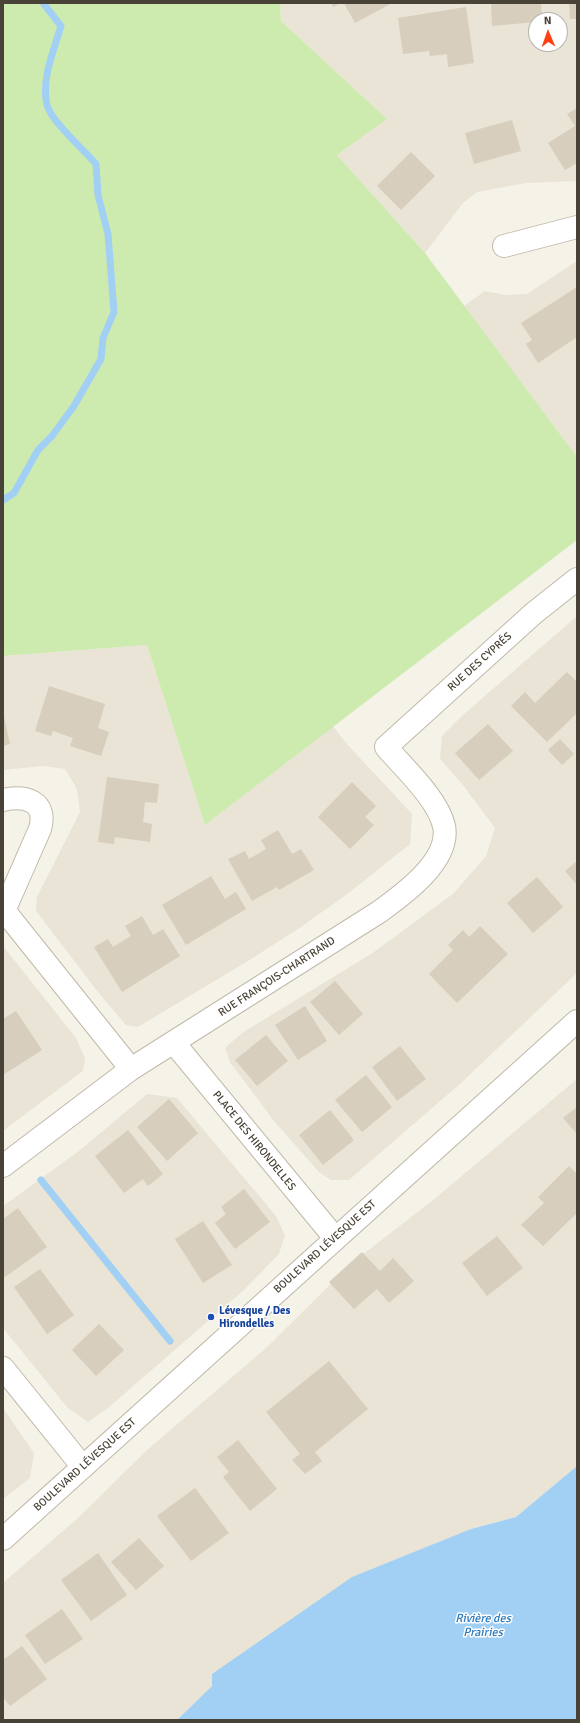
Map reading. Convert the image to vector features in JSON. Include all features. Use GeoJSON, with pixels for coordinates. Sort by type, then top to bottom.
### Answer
{"type":"FeatureCollection","features":[{"type":"Feature","properties":{"kind":"street"},"geometry":{"type":"LineString","coordinates":[[504,246],[577,227]]}},
{"type":"Feature","properties":{"kind":"street","name":"RUE DES CYPRÉS"},"geometry":{"type":"LineString","coordinates":[[386,747],[534,613],[577,579]]}},
{"type":"Feature","properties":{"kind":"street","name":"RUE FRANÇOIS-CHARTRAND"},"geometry":{"type":"LineString","coordinates":[[3,1166],[131,1069],[379,912],[393,902],[430,867],[443,846],[445,836],[444,825],[438,810],[428,796],[386,747]]}},
{"type":"Feature","properties":{"kind":"street"},"geometry":{"type":"LineString","coordinates":[[3,800],[19,797],[30,800],[38,808],[42,818],[40,829],[4,910],[131,1069]]}},
{"type":"Feature","properties":{"kind":"street","name":"BOULEVARD LÉVESQUE EST"},"geometry":{"type":"LineString","coordinates":[[3,1540],[334,1238],[577,1021]]}},
{"type":"Feature","properties":{"kind":"street","name":"PLACE DES HIRONDELLES"},"geometry":{"type":"LineString","coordinates":[[174,1043],[334,1238]]}},
{"type":"Feature","properties":{"kind":"street"},"geometry":{"type":"LineString","coordinates":[[3,1368],[83,1467]]}},
{"type":"Feature","properties":{"kind":"shaded area"},"geometry":{"type":"Polygon","coordinates":[[[280,3],[577,3],[577,181],[526,183],[477,192],[463,203],[425,253],[337,155],[387,119],[281,21],[280,3]]]}},
{"type":"Feature","properties":{"kind":"shaded area"},"geometry":{"type":"Polygon","coordinates":[[[577,261],[577,457],[464,306],[485,291],[505,295],[527,294],[577,261]]]}},
{"type":"Feature","properties":{"kind":"shaded area"},"geometry":{"type":"Polygon","coordinates":[[[577,616],[577,973],[461,1083],[349,1180],[331,1180],[319,1172],[274,1121],[230,1062],[225,1048],[242,1033],[374,952],[454,893],[486,856],[495,828],[462,784],[440,759],[442,736],[463,715],[577,616]]]}},
{"type":"Feature","properties":{"kind":"shaded area"},"geometry":{"type":"Polygon","coordinates":[[[147,645],[205,825],[333,726],[346,743],[412,814],[410,844],[350,892],[298,929],[248,961],[138,1027],[126,1025],[98,992],[36,911],[37,897],[80,812],[77,789],[65,769],[43,766],[3,770],[3,656],[147,645]]]}},
{"type":"Feature","properties":{"kind":"shaded area"},"geometry":{"type":"Polygon","coordinates":[[[3,946],[76,1038],[85,1058],[83,1071],[3,1131],[3,946]]]}},
{"type":"Feature","properties":{"kind":"shaded area"},"geometry":{"type":"Polygon","coordinates":[[[577,1079],[577,1466],[516,1517],[471,1529],[212,1686],[177,1720],[3,1720],[3,1583],[79,1517],[147,1450],[266,1348],[353,1262],[432,1201],[577,1079]]]}},
{"type":"Feature","properties":{"kind":"shaded area"},"geometry":{"type":"Polygon","coordinates":[[[147,1094],[177,1098],[276,1216],[285,1235],[279,1254],[244,1290],[109,1407],[88,1422],[67,1407],[3,1328],[3,1206],[79,1151],[147,1094]]]}},
{"type":"Feature","properties":{"kind":"shaded area"},"geometry":{"type":"Polygon","coordinates":[[[3,1408],[34,1453],[30,1478],[3,1499],[3,1408]]]}},
{"type":"Feature","properties":{"kind":"green space"},"geometry":{"type":"Polygon","coordinates":[[[3,3],[280,3],[281,21],[387,119],[337,155],[425,253],[577,457],[577,540],[205,825],[147,645],[3,656],[3,3]]]}},
{"type":"Feature","properties":{"kind":"water","name":"Rivière des Prairies"},"geometry":{"type":"Polygon","coordinates":[[[577,1466],[577,1720],[177,1720],[212,1686],[212,1674],[352,1577],[471,1529],[516,1517],[577,1466]]]}},
{"type":"Feature","properties":{"kind":"building"},"geometry":{"type":"Polygon","coordinates":[[[331,3],[341,3],[333,7],[331,3]]]}},
{"type":"Feature","properties":{"kind":"building"},"geometry":{"type":"Polygon","coordinates":[[[344,3],[392,3],[355,23],[344,3]]]}},
{"type":"Feature","properties":{"kind":"building"},"geometry":{"type":"Polygon","coordinates":[[[491,3],[541,3],[542,12],[528,12],[528,23],[492,26],[491,3]]]}},
{"type":"Feature","properties":{"kind":"building"},"geometry":{"type":"Polygon","coordinates":[[[569,3],[577,3],[577,19],[570,19],[569,3]]]}},
{"type":"Feature","properties":{"kind":"building"},"geometry":{"type":"Polygon","coordinates":[[[466,7],[474,63],[448,67],[447,54],[430,56],[429,51],[403,54],[398,18],[466,7]]]}},
{"type":"Feature","properties":{"kind":"building"},"geometry":{"type":"Polygon","coordinates":[[[577,108],[577,163],[565,170],[548,143],[575,126],[567,114],[577,108]]]}},
{"type":"Feature","properties":{"kind":"building"},"geometry":{"type":"Polygon","coordinates":[[[512,120],[521,151],[474,164],[465,133],[512,120]]]}},
{"type":"Feature","properties":{"kind":"building"},"geometry":{"type":"Polygon","coordinates":[[[411,152],[435,176],[401,210],[377,186],[411,152]]]}},
{"type":"Feature","properties":{"kind":"building"},"geometry":{"type":"Polygon","coordinates":[[[577,287],[577,337],[538,363],[526,344],[532,340],[521,323],[577,287]]]}},
{"type":"Feature","properties":{"kind":"building"},"geometry":{"type":"Polygon","coordinates":[[[567,672],[577,682],[577,713],[547,742],[511,706],[525,692],[535,703],[567,672]]]}},
{"type":"Feature","properties":{"kind":"building"},"geometry":{"type":"Polygon","coordinates":[[[49,686],[105,704],[98,728],[109,732],[101,756],[70,746],[73,738],[53,731],[51,736],[35,731],[49,686]]]}},
{"type":"Feature","properties":{"kind":"building"},"geometry":{"type":"Polygon","coordinates":[[[3,712],[10,744],[3,746],[3,712]]]}},
{"type":"Feature","properties":{"kind":"building"},"geometry":{"type":"Polygon","coordinates":[[[488,724],[513,751],[479,780],[455,753],[488,724]]]}},
{"type":"Feature","properties":{"kind":"building"},"geometry":{"type":"Polygon","coordinates":[[[560,739],[574,754],[562,765],[548,750],[560,739]]]}},
{"type":"Feature","properties":{"kind":"building"},"geometry":{"type":"Polygon","coordinates":[[[107,777],[159,784],[157,803],[145,802],[143,822],[152,824],[150,842],[115,837],[114,844],[98,842],[107,777]]]}},
{"type":"Feature","properties":{"kind":"building"},"geometry":{"type":"Polygon","coordinates":[[[352,782],[376,806],[365,817],[374,825],[350,849],[318,817],[352,782]]]}},
{"type":"Feature","properties":{"kind":"building"},"geometry":{"type":"Polygon","coordinates":[[[278,830],[292,854],[301,849],[314,870],[279,890],[277,887],[252,901],[228,859],[245,851],[249,859],[266,849],[261,840],[278,830]]]}},
{"type":"Feature","properties":{"kind":"building"},"geometry":{"type":"Polygon","coordinates":[[[577,861],[577,885],[565,871],[577,861]]]}},
{"type":"Feature","properties":{"kind":"building"},"geometry":{"type":"Polygon","coordinates":[[[211,876],[225,899],[236,892],[246,909],[186,945],[162,905],[211,876]]]}},
{"type":"Feature","properties":{"kind":"building"},"geometry":{"type":"Polygon","coordinates":[[[537,877],[563,907],[533,933],[507,903],[537,877]]]}},
{"type":"Feature","properties":{"kind":"building"},"geometry":{"type":"Polygon","coordinates":[[[142,916],[153,935],[163,929],[180,956],[122,992],[94,947],[108,939],[113,947],[131,936],[125,926],[142,916]]]}},
{"type":"Feature","properties":{"kind":"building"},"geometry":{"type":"Polygon","coordinates":[[[480,926],[508,954],[457,1003],[429,974],[453,950],[448,945],[463,930],[469,937],[480,926]]]}},
{"type":"Feature","properties":{"kind":"building"},"geometry":{"type":"Polygon","coordinates":[[[335,981],[363,1014],[339,1035],[310,1002],[335,981]]]}},
{"type":"Feature","properties":{"kind":"building"},"geometry":{"type":"Polygon","coordinates":[[[305,1006],[327,1041],[298,1060],[275,1025],[305,1006]]]}},
{"type":"Feature","properties":{"kind":"building"},"geometry":{"type":"Polygon","coordinates":[[[16,1011],[42,1050],[3,1075],[3,1019],[16,1011]]]}},
{"type":"Feature","properties":{"kind":"building"},"geometry":{"type":"Polygon","coordinates":[[[266,1035],[288,1061],[257,1086],[235,1060],[266,1035]]]}},
{"type":"Feature","properties":{"kind":"building"},"geometry":{"type":"Polygon","coordinates":[[[400,1046],[426,1079],[397,1101],[372,1067],[400,1046]]]}},
{"type":"Feature","properties":{"kind":"building"},"geometry":{"type":"Polygon","coordinates":[[[366,1075],[392,1107],[362,1132],[335,1100],[366,1075]]]}},
{"type":"Feature","properties":{"kind":"building"},"geometry":{"type":"Polygon","coordinates":[[[169,1099],[198,1133],[167,1161],[137,1127],[169,1099]]]}},
{"type":"Feature","properties":{"kind":"building"},"geometry":{"type":"Polygon","coordinates":[[[577,1107],[577,1134],[563,1118],[577,1107]]]}},
{"type":"Feature","properties":{"kind":"building"},"geometry":{"type":"Polygon","coordinates":[[[330,1110],[354,1140],[323,1165],[299,1135],[330,1110]]]}},
{"type":"Feature","properties":{"kind":"building"},"geometry":{"type":"Polygon","coordinates":[[[128,1130],[163,1174],[148,1186],[143,1179],[124,1193],[95,1156],[128,1130]]]}},
{"type":"Feature","properties":{"kind":"building"},"geometry":{"type":"Polygon","coordinates":[[[569,1166],[577,1174],[577,1213],[543,1246],[521,1225],[544,1203],[538,1197],[569,1166]]]}},
{"type":"Feature","properties":{"kind":"building"},"geometry":{"type":"Polygon","coordinates":[[[244,1189],[270,1222],[235,1249],[215,1223],[226,1214],[221,1207],[244,1189]]]}},
{"type":"Feature","properties":{"kind":"building"},"geometry":{"type":"Polygon","coordinates":[[[18,1208],[47,1247],[5,1277],[3,1274],[3,1219],[18,1208]]]}},
{"type":"Feature","properties":{"kind":"building"},"geometry":{"type":"Polygon","coordinates":[[[203,1221],[232,1265],[203,1283],[175,1239],[203,1221]]]}},
{"type":"Feature","properties":{"kind":"building"},"geometry":{"type":"Polygon","coordinates":[[[497,1236],[523,1268],[487,1296],[462,1263],[497,1236]]]}},
{"type":"Feature","properties":{"kind":"building"},"geometry":{"type":"Polygon","coordinates":[[[362,1252],[380,1271],[393,1258],[414,1281],[389,1303],[377,1289],[354,1309],[329,1282],[362,1252]]]}},
{"type":"Feature","properties":{"kind":"building"},"geometry":{"type":"Polygon","coordinates":[[[40,1269],[74,1315],[47,1334],[14,1287],[40,1269]]]}},
{"type":"Feature","properties":{"kind":"building"},"geometry":{"type":"Polygon","coordinates":[[[99,1324],[124,1350],[96,1376],[72,1350],[99,1324]]]}},
{"type":"Feature","properties":{"kind":"building"},"geometry":{"type":"Polygon","coordinates":[[[329,1361],[368,1409],[315,1452],[322,1461],[305,1474],[292,1460],[300,1454],[266,1412],[329,1361]]]}},
{"type":"Feature","properties":{"kind":"building"},"geometry":{"type":"Polygon","coordinates":[[[238,1440],[277,1489],[250,1511],[223,1477],[229,1472],[217,1457],[238,1440]]]}},
{"type":"Feature","properties":{"kind":"building"},"geometry":{"type":"Polygon","coordinates":[[[195,1488],[229,1533],[191,1561],[157,1516],[195,1488]]]}},
{"type":"Feature","properties":{"kind":"building"},"geometry":{"type":"Polygon","coordinates":[[[139,1538],[164,1566],[136,1590],[111,1562],[139,1538]]]}},
{"type":"Feature","properties":{"kind":"building"},"geometry":{"type":"Polygon","coordinates":[[[98,1553],[127,1595],[91,1621],[61,1580],[98,1553]]]}},
{"type":"Feature","properties":{"kind":"building"},"geometry":{"type":"Polygon","coordinates":[[[62,1609],[83,1639],[45,1664],[25,1635],[62,1609]]]}},
{"type":"Feature","properties":{"kind":"building"},"geometry":{"type":"Polygon","coordinates":[[[22,1646],[47,1679],[10,1706],[3,1697],[3,1660],[22,1646]]]}},
{"type":"Feature","properties":{"kind":"waterway"},"geometry":{"type":"LineString","coordinates":[[3,500],[14,493],[38,450],[52,436],[74,406],[101,359],[103,338],[114,312],[108,234],[98,195],[96,164],[61,127],[50,112],[47,105],[47,75],[61,26],[43,3]]}},
{"type":"Feature","properties":{"kind":"waterway"},"geometry":{"type":"LineString","coordinates":[[41,1180],[170,1341]]}},
{"type":"Feature","properties":{"kind":"place","name":"Lévesque / Des Hirondelles"},"geometry":{"type":"Point","coordinates":[211,1317]}}]}
